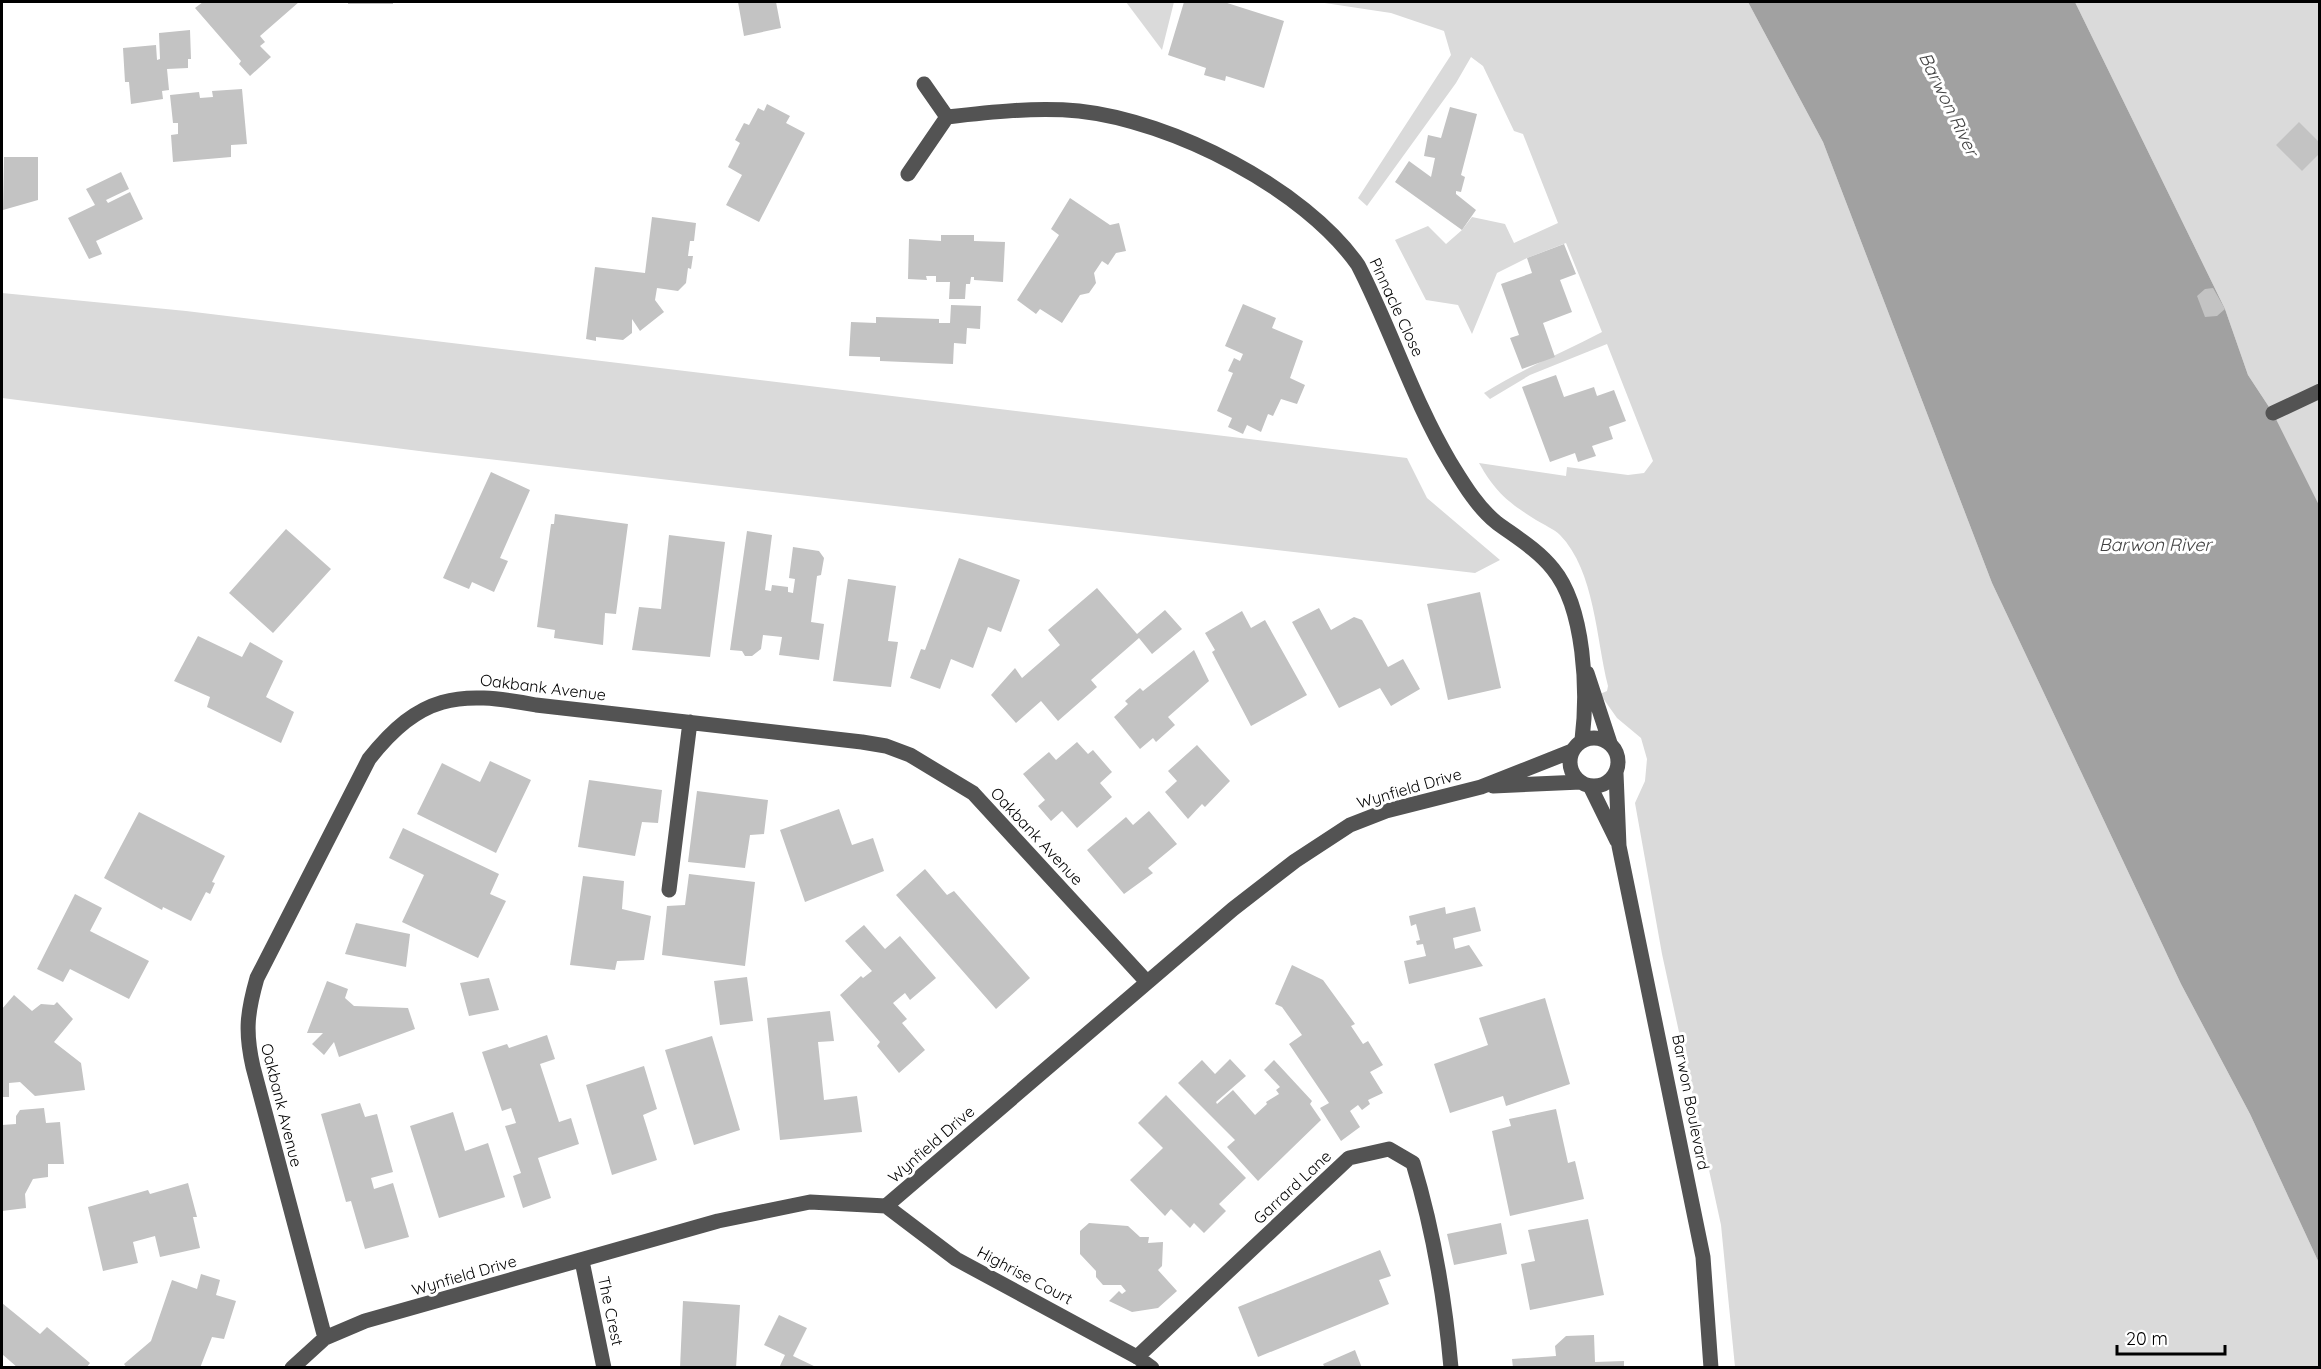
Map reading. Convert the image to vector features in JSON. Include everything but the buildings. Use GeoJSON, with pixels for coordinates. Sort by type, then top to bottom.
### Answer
{"type":"FeatureCollection","features":[{"type":"Feature","properties":{"kind":"street"},"geometry":{"type":"LineString","coordinates":[[908,174],[946,117],[924,84]]}},
{"type":"Feature","properties":{"kind":"street","name":"Pinnacle Close"},"geometry":{"type":"LineString","coordinates":[[946,117],[989,112],[1080,111],[1184,138],[1236,165],[1293,201],[1343,243],[1358,264],[1449,460],[1472,497],[1495,522],[1521,539],[1553,569],[1572,608],[1582,656],[1610,743]]}},
{"type":"Feature","properties":{"kind":"street"},"geometry":{"type":"LineString","coordinates":[[2273,413],[2319,391]]}},
{"type":"Feature","properties":{"kind":"street","name":"Pinnacle Close"},"geometry":{"type":"LineString","coordinates":[[1577,746],[1582,656]]}},
{"type":"Feature","properties":{"kind":"street","name":"Oakbank Avenue"},"geometry":{"type":"LineString","coordinates":[[325,1338],[253,1067],[247,1038],[248,1009],[257,978],[369,759],[390,733],[415,712],[443,701],[472,697],[886,746],[928,764],[973,793],[1148,982]]}},
{"type":"Feature","properties":{"kind":"street"},"geometry":{"type":"LineString","coordinates":[[669,890],[690,722]]}},
{"type":"Feature","properties":{"kind":"street"},"geometry":{"type":"LineString","coordinates":[[1577,746],[1597,737],[1610,743]]}},
{"type":"Feature","properties":{"kind":"street","name":"Barwon Boulevard"},"geometry":{"type":"LineString","coordinates":[[1610,743],[1619,762],[1616,773],[1619,846],[1703,1257],[1711,1368]]}},
{"type":"Feature","properties":{"kind":"street","name":"Barwon Boulevard"},"geometry":{"type":"LineString","coordinates":[[1577,746],[1569,760],[1572,772],[1585,784],[1619,846]]}},
{"type":"Feature","properties":{"kind":"street","name":"Wynfield Drive"},"geometry":{"type":"LineString","coordinates":[[292,1368],[325,1338],[364,1321],[718,1221],[810,1202],[886,1206],[1233,909],[1295,861],[1350,825],[1386,811],[1481,787],[1577,746]]}},
{"type":"Feature","properties":{"kind":"street"},"geometry":{"type":"LineString","coordinates":[[1585,784],[1609,782],[1616,773]]}},
{"type":"Feature","properties":{"kind":"street","name":"Wynfield Drive"},"geometry":{"type":"LineString","coordinates":[[1481,787],[1585,784]]}},
{"type":"Feature","properties":{"kind":"street","name":"Garrard Lane"},"geometry":{"type":"LineString","coordinates":[[1137,1357],[1349,1158],[1389,1149],[1413,1163],[1424,1200],[1448,1339],[1450,1368]]}},
{"type":"Feature","properties":{"kind":"street","name":"Highrise Court"},"geometry":{"type":"LineString","coordinates":[[886,1206],[956,1259],[1137,1357],[1152,1368]]}},
{"type":"Feature","properties":{"kind":"street","name":"The Crest"},"geometry":{"type":"LineString","coordinates":[[582,1261],[604,1368]]}},
{"type":"Feature","properties":{"kind":"shaded area"},"geometry":{"type":"Polygon","coordinates":[[[1126,2],[1174,2],[1162,50],[1126,2]]]}},
{"type":"Feature","properties":{"kind":"shaded area"},"geometry":{"type":"Polygon","coordinates":[[[1318,2],[1748,2],[1823,142],[1992,583],[2181,984],[2250,1114],[2319,1263],[2319,1367],[1735,1367],[1721,1225],[1662,954],[1635,803],[1645,781],[1647,759],[1641,738],[1617,718],[1600,694],[1607,691],[1608,686],[1593,606],[1581,567],[1572,550],[1558,533],[1526,514],[1503,496],[1479,463],[1566,476],[1567,467],[1628,475],[1644,473],[1653,461],[1607,344],[1530,375],[1490,399],[1484,393],[1602,332],[1566,243],[1497,273],[1472,334],[1458,305],[1426,300],[1395,240],[1428,226],[1446,244],[1462,230],[1472,217],[1505,224],[1514,243],[1558,223],[1523,134],[1514,131],[1483,66],[1471,57],[1456,83],[1367,206],[1358,198],[1451,55],[1444,31],[1391,13],[1318,2]]]}},
{"type":"Feature","properties":{"kind":"shaded area"},"geometry":{"type":"Polygon","coordinates":[[[2075,2],[2319,2],[2319,505],[2273,413],[2248,375],[2225,309],[2075,2]]]}},
{"type":"Feature","properties":{"kind":"shaded area"},"geometry":{"type":"Polygon","coordinates":[[[2,293],[186,311],[1407,458],[1427,498],[1500,560],[1475,573],[427,452],[2,398],[2,293]]]}},
{"type":"Feature","properties":{"kind":"water","name":"Barwon River"},"geometry":{"type":"Polygon","coordinates":[[[1748,2],[2075,2],[2225,309],[2248,375],[2273,413],[2319,505],[2319,1263],[2250,1114],[2181,984],[1992,583],[1823,142],[1748,2]]]}}]}
